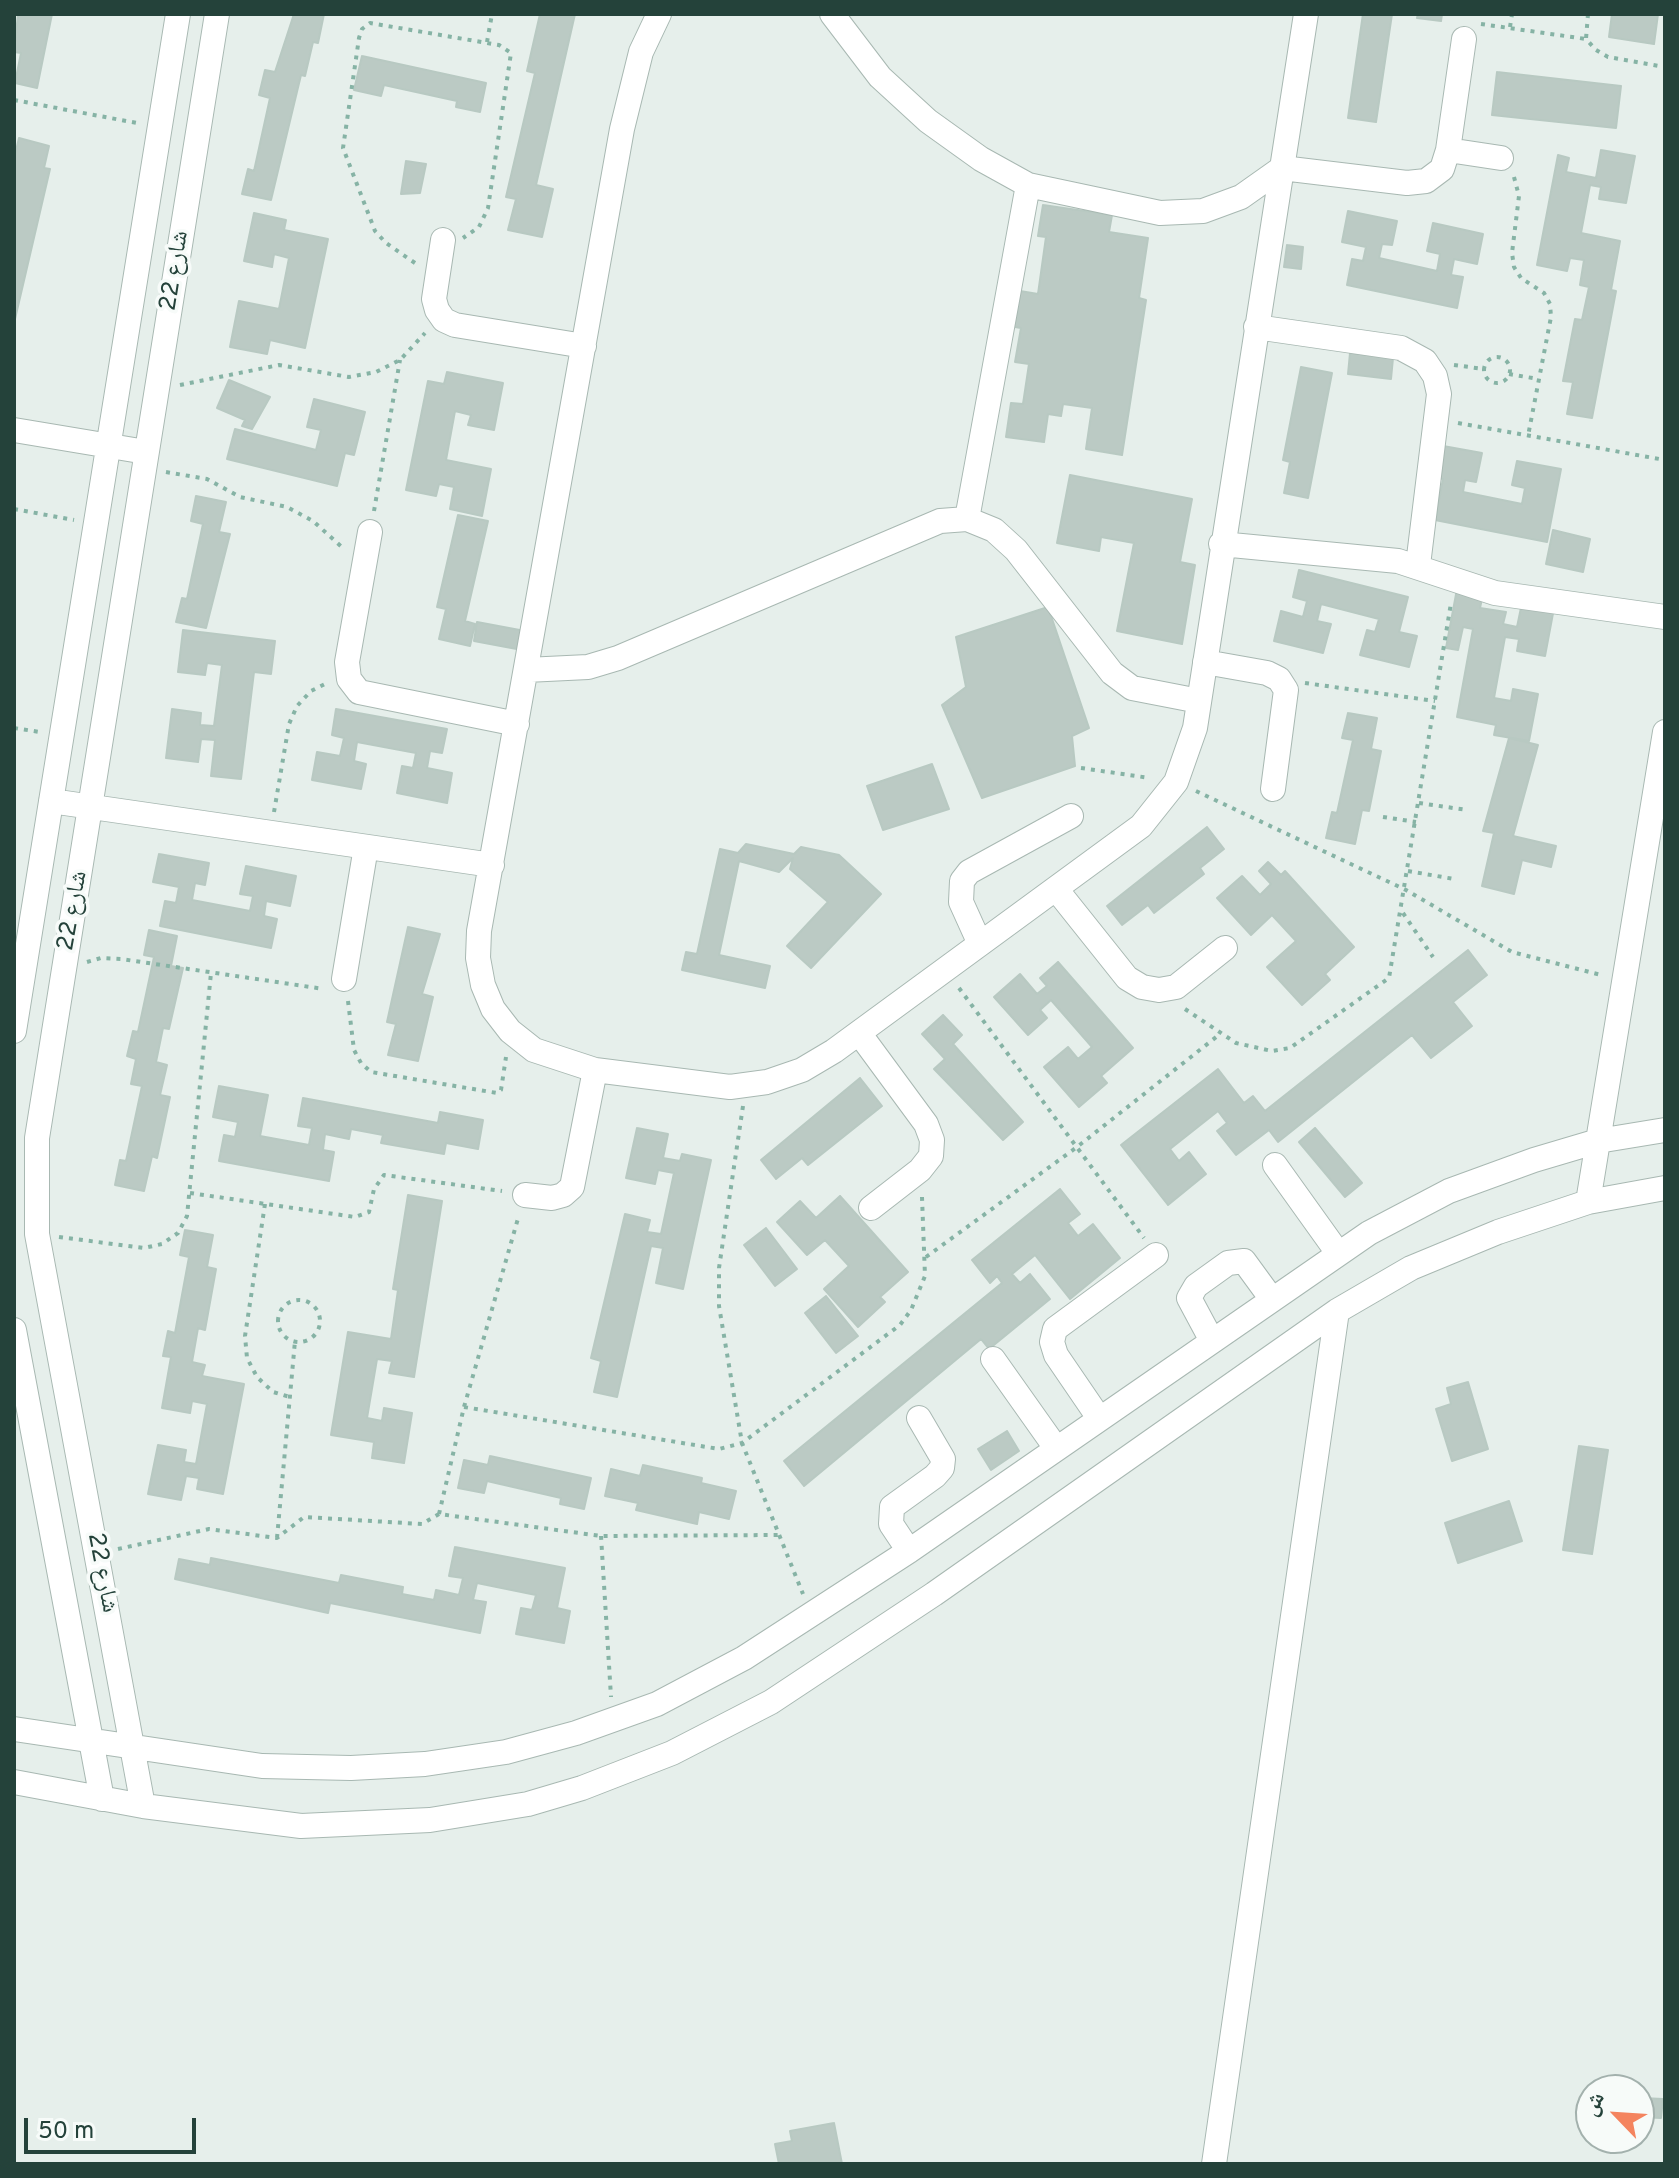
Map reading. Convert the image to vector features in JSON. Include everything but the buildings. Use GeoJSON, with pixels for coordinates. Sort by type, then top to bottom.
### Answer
{"type":"FeatureCollection","features":[{"type":"Feature","properties":{"kind":"street","name":"شارع 22"},"geometry":{"type":"LineString","coordinates":[[14,1031],[178,14]]}},
{"type":"Feature","properties":{"kind":"street","name":"شارع 22"},"geometry":{"type":"LineString","coordinates":[[143,1806],[135,1748],[37,1234],[37,1138],[217,14]]}},
{"type":"Feature","properties":{"kind":"street"},"geometry":{"type":"LineString","coordinates":[[659,14],[641,52],[632,85],[479,931],[478,958],[483,985],[493,1009],[510,1031],[534,1050],[595,1070],[693,1084],[746,1084],[802,1070],[859,1033],[1141,826],[1176,782],[1187,756],[1199,701],[1221,544],[1306,14]]}},
{"type":"Feature","properties":{"kind":"street"},"geometry":{"type":"LineString","coordinates":[[832,14],[880,77],[928,121],[981,159],[1028,185],[1160,213],[1203,211],[1241,197],[1282,168],[1407,183],[1426,181],[1442,169],[1448,150],[1464,39]]}},
{"type":"Feature","properties":{"kind":"street"},"geometry":{"type":"LineString","coordinates":[[1448,150],[1501,158]]}},
{"type":"Feature","properties":{"kind":"street"},"geometry":{"type":"LineString","coordinates":[[967,519],[1028,185]]}},
{"type":"Feature","properties":{"kind":"street"},"geometry":{"type":"LineString","coordinates":[[443,240],[437,277],[437,310],[455,325],[584,346]]}},
{"type":"Feature","properties":{"kind":"street"},"geometry":{"type":"LineString","coordinates":[[1256,327],[1414,353],[1435,376],[1439,394],[1418,565]]}},
{"type":"Feature","properties":{"kind":"street"},"geometry":{"type":"LineString","coordinates":[[14,430],[109,447],[145,461]]}},
{"type":"Feature","properties":{"kind":"street"},"geometry":{"type":"LineString","coordinates":[[526,670],[588,667],[618,658],[940,521],[967,519],[994,530],[1016,550],[1112,673],[1132,688],[1199,701]]}},
{"type":"Feature","properties":{"kind":"street"},"geometry":{"type":"LineString","coordinates":[[370,532],[347,662],[349,679],[359,692],[375,697],[517,724]]}},
{"type":"Feature","properties":{"kind":"street"},"geometry":{"type":"LineString","coordinates":[[1221,544],[1418,565],[1495,593],[1665,617]]}},
{"type":"Feature","properties":{"kind":"street"},"geometry":{"type":"LineString","coordinates":[[1205,662],[1267,673],[1279,679],[1286,690],[1287,703],[1273,789]]}},
{"type":"Feature","properties":{"kind":"street"},"geometry":{"type":"LineString","coordinates":[[1588,1202],[1665,732]]}},
{"type":"Feature","properties":{"kind":"street"},"geometry":{"type":"LineString","coordinates":[[51,801],[492,865]]}},
{"type":"Feature","properties":{"kind":"street"},"geometry":{"type":"LineString","coordinates":[[980,944],[961,902],[962,881],[969,872],[1071,816]]}},
{"type":"Feature","properties":{"kind":"street"},"geometry":{"type":"LineString","coordinates":[[344,979],[366,847]]}},
{"type":"Feature","properties":{"kind":"street"},"geometry":{"type":"LineString","coordinates":[[1056,889],[1127,978],[1142,987],[1159,990],[1176,987],[1225,948]]}},
{"type":"Feature","properties":{"kind":"street"},"geometry":{"type":"LineString","coordinates":[[859,1033],[926,1124],[932,1140],[931,1156],[920,1170],[871,1208]]}},
{"type":"Feature","properties":{"kind":"street"},"geometry":{"type":"LineString","coordinates":[[525,1195],[552,1198],[572,1187],[595,1070]]}},
{"type":"Feature","properties":{"kind":"street"},"geometry":{"type":"LineString","coordinates":[[14,1729],[262,1766],[351,1768],[425,1764],[506,1752],[657,1704],[744,1658],[909,1551],[1211,1339],[1369,1233],[1449,1191],[1598,1141],[1665,1130]]}},
{"type":"Feature","properties":{"kind":"street"},"geometry":{"type":"LineString","coordinates":[[1275,1165],[1338,1253]]}},
{"type":"Feature","properties":{"kind":"street"},"geometry":{"type":"LineString","coordinates":[[14,1782],[143,1806],[301,1826],[430,1820],[528,1804],[672,1753],[771,1702],[922,1602],[1337,1311],[1411,1268],[1498,1232],[1588,1202],[1665,1188]]}},
{"type":"Feature","properties":{"kind":"street"},"geometry":{"type":"LineString","coordinates":[[1099,1418],[1056,1355],[1052,1342],[1055,1329],[1156,1255]]}},
{"type":"Feature","properties":{"kind":"street"},"geometry":{"type":"LineString","coordinates":[[1211,1339],[1189,1298],[1196,1286],[1228,1263],[1244,1261],[1271,1298]]}},
{"type":"Feature","properties":{"kind":"street"},"geometry":{"type":"LineString","coordinates":[[1214,2164],[1337,1311]]}},
{"type":"Feature","properties":{"kind":"street","name":"شارع 22"},"geometry":{"type":"LineString","coordinates":[[14,1330],[102,1799]]}},
{"type":"Feature","properties":{"kind":"street"},"geometry":{"type":"LineString","coordinates":[[993,1359],[1056,1448]]}},
{"type":"Feature","properties":{"kind":"street"},"geometry":{"type":"LineString","coordinates":[[909,1551],[891,1524],[892,1507],[935,1476],[942,1468],[943,1459],[919,1418]]}},
{"type":"Feature","properties":{"kind":"path"},"geometry":{"type":"LineString","coordinates":[[487,42],[492,14]]}},
{"type":"Feature","properties":{"kind":"path"},"geometry":{"type":"LineString","coordinates":[[1510,28],[1512,14]]}},
{"type":"Feature","properties":{"kind":"path"},"geometry":{"type":"LineString","coordinates":[[1586,39],[1588,14]]}},
{"type":"Feature","properties":{"kind":"path"},"geometry":{"type":"LineString","coordinates":[[437,277],[398,252],[375,231],[359,184],[345,159],[343,136],[359,38],[362,29],[370,23],[379,22],[487,42],[506,48],[512,61],[488,208],[479,227],[463,239],[443,240]]}},
{"type":"Feature","properties":{"kind":"path"},"geometry":{"type":"LineString","coordinates":[[1464,39],[1473,24],[1510,28],[1586,39],[1608,57],[1665,67]]}},
{"type":"Feature","properties":{"kind":"path"},"geometry":{"type":"LineString","coordinates":[[14,100],[159,128]]}},
{"type":"Feature","properties":{"kind":"path"},"geometry":{"type":"LineString","coordinates":[[1501,158],[1513,176],[1519,196],[1512,253],[1514,267],[1521,278],[1544,293],[1550,304],[1551,317],[1528,436]]}},
{"type":"Feature","properties":{"kind":"path"},"geometry":{"type":"LineString","coordinates":[[156,395],[218,375],[279,365],[349,377],[376,372],[400,360],[422,338],[437,310]]}},
{"type":"Feature","properties":{"kind":"path"},"geometry":{"type":"LineString","coordinates":[[1509,374],[1509,366],[1499,357],[1492,358],[1484,369],[1491,381],[1498,382],[1509,374],[1539,379]]}},
{"type":"Feature","properties":{"kind":"path"},"geometry":{"type":"LineString","coordinates":[[370,532],[400,360]]}},
{"type":"Feature","properties":{"kind":"path"},"geometry":{"type":"LineString","coordinates":[[1436,419],[1665,460]]}},
{"type":"Feature","properties":{"kind":"path"},"geometry":{"type":"LineString","coordinates":[[145,461],[207,479],[240,497],[287,507],[313,521],[364,567]]}},
{"type":"Feature","properties":{"kind":"path"},"geometry":{"type":"LineString","coordinates":[[14,509],[96,523]]}},
{"type":"Feature","properties":{"kind":"path"},"geometry":{"type":"LineString","coordinates":[[1159,990],[1236,1043],[1272,1051],[1290,1048],[1389,978],[1455,581]]}},
{"type":"Feature","properties":{"kind":"path"},"geometry":{"type":"LineString","coordinates":[[270,833],[289,724],[297,706],[311,691],[329,682],[349,679]]}},
{"type":"Feature","properties":{"kind":"path"},"geometry":{"type":"LineString","coordinates":[[1279,679],[1436,701]]}},
{"type":"Feature","properties":{"kind":"path"},"geometry":{"type":"LineString","coordinates":[[1081,768],[1176,782],[1406,890],[1512,952],[1625,980]]}},
{"type":"Feature","properties":{"kind":"path"},"geometry":{"type":"LineString","coordinates":[[1419,803],[1467,810]]}},
{"type":"Feature","properties":{"kind":"path"},"geometry":{"type":"LineString","coordinates":[[1383,817],[1416,822]]}},
{"type":"Feature","properties":{"kind":"path"},"geometry":{"type":"LineString","coordinates":[[1408,871],[1454,879]]}},
{"type":"Feature","properties":{"kind":"path"},"geometry":{"type":"LineString","coordinates":[[1402,911],[1433,957]]}},
{"type":"Feature","properties":{"kind":"path"},"geometry":{"type":"LineString","coordinates":[[63,977],[81,964],[101,958],[329,990],[342,986],[344,979]]}},
{"type":"Feature","properties":{"kind":"path"},"geometry":{"type":"LineString","coordinates":[[945,970],[1156,1255]]}},
{"type":"Feature","properties":{"kind":"path"},"geometry":{"type":"LineString","coordinates":[[37,1234],[144,1248],[162,1244],[178,1233],[187,1216],[190,1193],[211,973]]}},
{"type":"Feature","properties":{"kind":"path"},"geometry":{"type":"LineString","coordinates":[[344,979],[354,1050],[361,1063],[371,1072],[497,1093],[501,1090],[510,1031]]}},
{"type":"Feature","properties":{"kind":"path"},"geometry":{"type":"LineString","coordinates":[[926,1257],[1077,1147],[1220,1034]]}},
{"type":"Feature","properties":{"kind":"path"},"geometry":{"type":"LineString","coordinates":[[746,1084],[719,1287],[742,1443],[812,1615]]}},
{"type":"Feature","properties":{"kind":"path"},"geometry":{"type":"LineString","coordinates":[[464,1407],[719,1449],[742,1443],[900,1325],[919,1294],[926,1257],[920,1170]]}},
{"type":"Feature","properties":{"kind":"path"},"geometry":{"type":"LineString","coordinates":[[190,1193],[363,1217],[369,1212],[377,1180],[393,1174],[525,1195],[464,1407],[439,1514]]}},
{"type":"Feature","properties":{"kind":"path"},"geometry":{"type":"LineString","coordinates":[[265,1204],[245,1336],[247,1358],[257,1377],[273,1392],[290,1397]]}},
{"type":"Feature","properties":{"kind":"path"},"geometry":{"type":"LineString","coordinates":[[297,1300],[315,1307],[319,1316],[314,1335],[295,1341],[280,1330],[278,1320],[281,1310],[297,1300]]}},
{"type":"Feature","properties":{"kind":"path"},"geometry":{"type":"LineString","coordinates":[[277,1538],[295,1341]]}},
{"type":"Feature","properties":{"kind":"path"},"geometry":{"type":"LineString","coordinates":[[97,1554],[195,1530],[223,1530],[277,1538],[304,1517],[422,1524],[439,1514],[601,1536],[779,1535]]}},
{"type":"Feature","properties":{"kind":"path"},"geometry":{"type":"LineString","coordinates":[[601,1536],[612,1720]]}}]}
